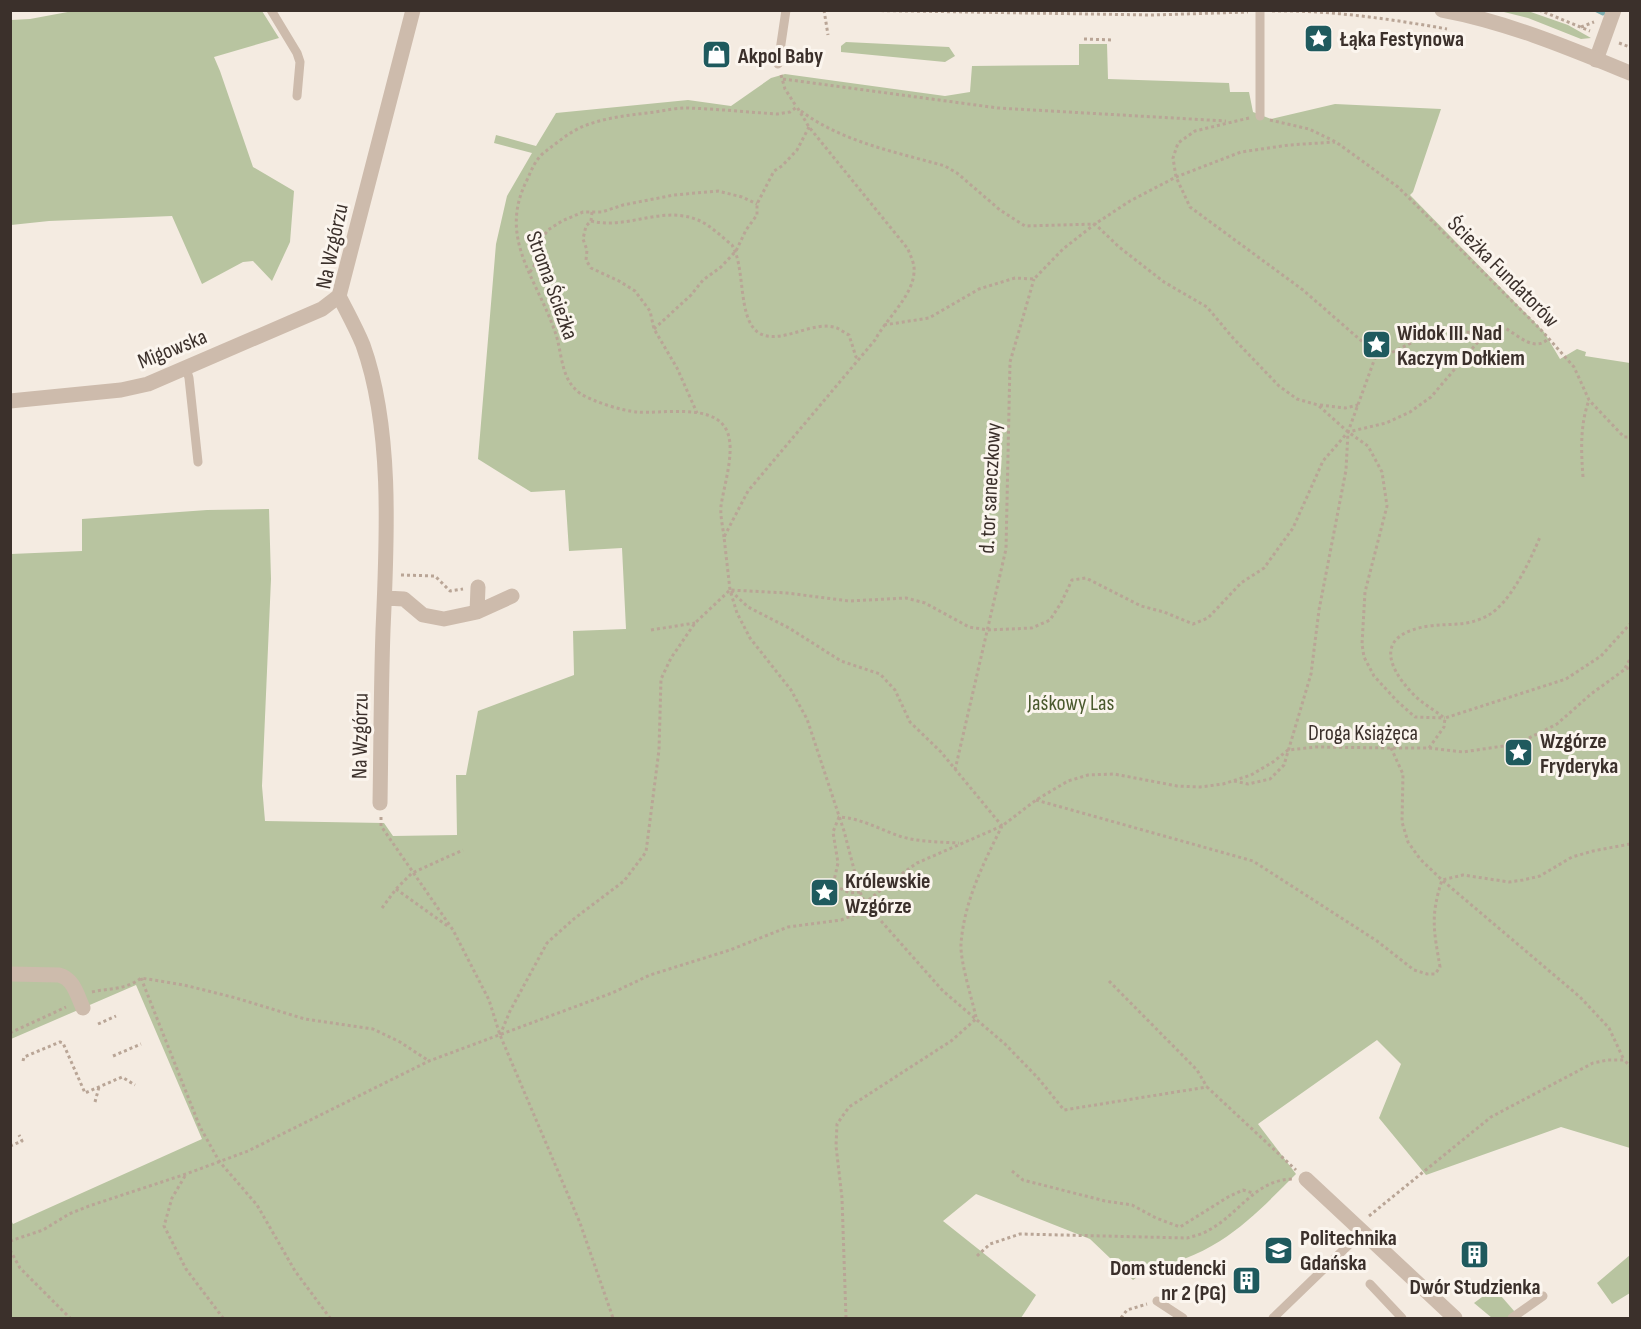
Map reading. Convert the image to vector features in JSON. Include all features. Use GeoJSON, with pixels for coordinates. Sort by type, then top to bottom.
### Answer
{"type":"FeatureCollection","features":[{"type":"Feature","properties":{"kind":"street","name":"Na Wzgórzu"},"geometry":{"type":"LineString","coordinates":[[380,803],[385,598],[384,472],[375,396],[363,345],[339,296],[412,10]]}},
{"type":"Feature","properties":{"kind":"street"},"geometry":{"type":"LineString","coordinates":[[1442,10],[1466,13],[1536,36],[1630,74]]}},
{"type":"Feature","properties":{"kind":"street"},"geometry":{"type":"LineString","coordinates":[[1596,60],[1614,10]]}},
{"type":"Feature","properties":{"kind":"street","name":"Migowska"},"geometry":{"type":"LineString","coordinates":[[10,401],[122,390],[148,384],[322,309],[339,296]]}},
{"type":"Feature","properties":{"kind":"street"},"geometry":{"type":"LineString","coordinates":[[477,612],[478,587]]}},
{"type":"Feature","properties":{"kind":"street"},"geometry":{"type":"LineString","coordinates":[[385,598],[404,599],[423,615],[444,619],[477,612],[512,596]]}},
{"type":"Feature","properties":{"kind":"street"},"geometry":{"type":"LineString","coordinates":[[10,974],[65,976],[71,981],[83,1008]]}},
{"type":"Feature","properties":{"kind":"street"},"geometry":{"type":"LineString","coordinates":[[1306,1179],[1455,1318]]}},
{"type":"Feature","properties":{"kind":"lane"},"geometry":{"type":"LineString","coordinates":[[271,10],[300,62],[297,96]]}},
{"type":"Feature","properties":{"kind":"lane"},"geometry":{"type":"LineString","coordinates":[[778,64],[786,10]]}},
{"type":"Feature","properties":{"kind":"lane"},"geometry":{"type":"LineString","coordinates":[[1260,11],[1260,116]]}},
{"type":"Feature","properties":{"kind":"lane"},"geometry":{"type":"LineString","coordinates":[[186,368],[198,462]]}},
{"type":"Feature","properties":{"kind":"lane"},"geometry":{"type":"LineString","coordinates":[[1273,1318],[1362,1232]]}},
{"type":"Feature","properties":{"kind":"lane"},"geometry":{"type":"LineString","coordinates":[[1370,1284],[1402,1318]]}},
{"type":"Feature","properties":{"kind":"lane"},"geometry":{"type":"LineString","coordinates":[[1512,1318],[1543,1296]]}},
{"type":"Feature","properties":{"kind":"lane"},"geometry":{"type":"LineString","coordinates":[[1157,1301],[1183,1318]]}},
{"type":"Feature","properties":{"kind":"path"},"geometry":{"type":"LineString","coordinates":[[824,10],[828,35]]}},
{"type":"Feature","properties":{"kind":"path"},"geometry":{"type":"LineString","coordinates":[[844,10],[1208,15],[1298,10],[1363,16],[1449,29]]}},
{"type":"Feature","properties":{"kind":"path"},"geometry":{"type":"LineString","coordinates":[[1539,10],[1604,37]]}},
{"type":"Feature","properties":{"kind":"path"},"geometry":{"type":"LineString","coordinates":[[1084,39],[1114,40]]}},
{"type":"Feature","properties":{"kind":"path"},"geometry":{"type":"LineString","coordinates":[[724,537],[748,492],[875,340],[882,326],[911,288],[915,270],[908,249],[809,127],[785,89],[778,64]]}},
{"type":"Feature","properties":{"kind":"path"},"geometry":{"type":"LineString","coordinates":[[783,79],[998,108],[1228,121]]}},
{"type":"Feature","properties":{"kind":"path"},"geometry":{"type":"LineString","coordinates":[[796,107],[848,137],[945,166],[957,173],[1000,210],[1025,226],[1095,224],[1164,282],[1207,307],[1233,338],[1280,386],[1297,399],[1318,405],[1345,408],[1358,405]]}},
{"type":"Feature","properties":{"kind":"path","name":"Stroma Ścieżka"},"geometry":{"type":"LineString","coordinates":[[796,107],[777,114],[684,108],[616,117],[582,126],[538,157],[516,208],[515,227],[520,252],[544,302],[556,334],[569,383],[582,394],[636,412],[697,412],[723,424],[730,436],[730,452],[721,508],[730,590],[737,613],[750,638],[791,690],[807,719],[865,903],[943,992],[1005,1044],[1038,1078],[1064,1110],[1207,1087]]}},
{"type":"Feature","properties":{"kind":"path"},"geometry":{"type":"LineString","coordinates":[[1260,116],[1228,121],[1195,130],[1178,144],[1173,158],[1176,177],[1190,207],[1303,290],[1365,344],[1375,358]]}},
{"type":"Feature","properties":{"kind":"path","name":"Ścieżka Fundatorów"},"geometry":{"type":"LineString","coordinates":[[1260,116],[1309,129],[1336,142],[1398,188],[1564,356],[1574,367],[1589,400],[1624,437],[1630,437]]}},
{"type":"Feature","properties":{"kind":"path"},"geometry":{"type":"LineString","coordinates":[[654,329],[691,295],[703,280],[721,267],[735,251],[757,215],[757,204],[774,171],[797,150],[809,127]]}},
{"type":"Feature","properties":{"kind":"path"},"geometry":{"type":"LineString","coordinates":[[882,326],[929,318],[979,289],[1015,278],[1034,279],[1063,249],[1095,224],[1130,201],[1176,177],[1241,152],[1289,145],[1336,142]]}},
{"type":"Feature","properties":{"kind":"path"},"geometry":{"type":"LineString","coordinates":[[530,272],[539,258],[540,241],[548,230],[583,212],[603,212],[656,198],[718,191],[742,197],[757,204]]}},
{"type":"Feature","properties":{"kind":"path"},"geometry":{"type":"LineString","coordinates":[[592,212],[591,221],[586,226],[583,239],[587,250],[586,260],[591,268],[619,280],[635,291],[650,311],[654,329],[677,368],[697,412]]}},
{"type":"Feature","properties":{"kind":"path"},"geometry":{"type":"LineString","coordinates":[[591,221],[617,225],[649,217],[678,214],[698,220],[732,245],[743,284],[746,312],[751,324],[759,333],[771,337],[812,328],[836,327],[849,335],[859,359]]}},
{"type":"Feature","properties":{"kind":"path","name":"d. tor saneczkowy"},"geometry":{"type":"LineString","coordinates":[[955,770],[1006,549],[1010,362],[1034,279]]}},
{"type":"Feature","properties":{"kind":"path"},"geometry":{"type":"LineString","coordinates":[[1375,358],[1386,356],[1420,340],[1453,332],[1490,332],[1505,328],[1533,345],[1543,344],[1548,339]]}},
{"type":"Feature","properties":{"kind":"path"},"geometry":{"type":"LineString","coordinates":[[500,1035],[510,1011],[547,943],[574,918],[624,881],[646,852],[658,750],[661,680],[671,658],[695,623],[730,590],[787,593],[849,601],[906,598],[925,603],[969,627],[988,630],[1032,628],[1050,620],[1072,580],[1086,578],[1141,606],[1164,612],[1193,624],[1208,618],[1241,583],[1264,568],[1293,528],[1323,461],[1348,432],[1386,423],[1410,412],[1431,397],[1490,332]]}},
{"type":"Feature","properties":{"kind":"path"},"geometry":{"type":"LineString","coordinates":[[1233,781],[1248,783],[1270,779],[1284,765],[1311,674],[1319,610],[1346,471],[1348,432],[1375,358]]}},
{"type":"Feature","properties":{"kind":"path"},"geometry":{"type":"LineString","coordinates":[[1583,477],[1581,442],[1583,416],[1589,400]]}},
{"type":"Feature","properties":{"kind":"path"},"geometry":{"type":"LineString","coordinates":[[1318,405],[1348,432],[1368,446],[1382,472],[1387,507],[1365,592],[1362,644],[1364,657],[1374,676],[1414,717],[1445,718],[1566,679],[1601,656],[1630,624]]}},
{"type":"Feature","properties":{"kind":"path"},"geometry":{"type":"LineString","coordinates":[[1445,718],[1414,695],[1392,665],[1389,652],[1397,637],[1405,632],[1429,626],[1466,625],[1489,615],[1509,594],[1529,561],[1540,537]]}},
{"type":"Feature","properties":{"kind":"path"},"geometry":{"type":"LineString","coordinates":[[730,590],[748,607],[789,628],[841,661],[880,674],[895,690],[910,722],[955,770],[1002,826],[979,871],[961,946],[976,1019],[951,1041],[849,1107],[837,1124],[836,1146],[842,1198],[846,1318]]}},
{"type":"Feature","properties":{"kind":"path"},"geometry":{"type":"LineString","coordinates":[[651,630],[695,623]]}},
{"type":"Feature","properties":{"kind":"path"},"geometry":{"type":"LineString","coordinates":[[1624,670],[1630,660]]}},
{"type":"Feature","properties":{"kind":"path","name":"Droga Książęca"},"geometry":{"type":"LineString","coordinates":[[10,1241],[43,1230],[69,1214],[89,1206],[248,1151],[429,1062],[612,993],[650,975],[730,950],[788,927],[841,920],[857,914],[865,903],[917,863],[1002,826],[1036,800],[1068,781],[1088,776],[1114,774],[1177,786],[1200,787],[1251,775],[1288,750],[1316,747],[1429,748],[1464,752],[1517,744],[1557,724],[1630,667]]}},
{"type":"Feature","properties":{"kind":"path"},"geometry":{"type":"LineString","coordinates":[[1429,748],[1444,727],[1445,718]]}},
{"type":"Feature","properties":{"kind":"path"},"geometry":{"type":"LineString","coordinates":[[1391,748],[1403,774],[1402,822],[1408,842],[1420,859],[1580,997],[1609,1028],[1624,1060],[1630,1066]]}},
{"type":"Feature","properties":{"kind":"path"},"geometry":{"type":"LineString","coordinates":[[1036,800],[1253,861],[1377,942],[1414,970],[1427,974],[1435,974],[1440,968],[1433,928],[1434,905],[1442,880]]}},
{"type":"Feature","properties":{"kind":"path"},"geometry":{"type":"LineString","coordinates":[[823,893],[819,891],[817,896],[821,900],[830,897],[838,863],[833,832],[839,817],[850,818],[904,837],[925,841],[962,843]]}},
{"type":"Feature","properties":{"kind":"path"},"geometry":{"type":"LineString","coordinates":[[381,826],[453,930],[489,1000],[500,1035],[580,1223],[613,1318]]}},
{"type":"Feature","properties":{"kind":"path"},"geometry":{"type":"LineString","coordinates":[[1442,880],[1463,874],[1509,882],[1523,880],[1540,876],[1572,857],[1630,844]]}},
{"type":"Feature","properties":{"kind":"path"},"geometry":{"type":"LineString","coordinates":[[382,908],[412,873],[464,850]]}},
{"type":"Feature","properties":{"kind":"path"},"geometry":{"type":"LineString","coordinates":[[833,885],[850,893],[860,892]]}},
{"type":"Feature","properties":{"kind":"path"},"geometry":{"type":"LineString","coordinates":[[396,889],[453,930]]}},
{"type":"Feature","properties":{"kind":"path"},"geometry":{"type":"LineString","coordinates":[[330,1318],[295,1271],[258,1204],[219,1161],[200,1127],[141,978],[205,990],[305,1019],[373,1029],[400,1042],[429,1062]]}},
{"type":"Feature","properties":{"kind":"path"},"geometry":{"type":"LineString","coordinates":[[1109,981],[1197,1070],[1207,1087],[1306,1179]]}},
{"type":"Feature","properties":{"kind":"path"},"geometry":{"type":"LineString","coordinates":[[98,1024],[116,1016]]}},
{"type":"Feature","properties":{"kind":"path"},"geometry":{"type":"LineString","coordinates":[[23,1061],[24,1057],[62,1042],[85,1093],[122,1077],[135,1085]]}},
{"type":"Feature","properties":{"kind":"path"},"geometry":{"type":"LineString","coordinates":[[113,1056],[141,1044]]}},
{"type":"Feature","properties":{"kind":"path"},"geometry":{"type":"LineString","coordinates":[[1362,1232],[1367,1218],[1491,1117],[1593,1063],[1624,1060]]}},
{"type":"Feature","properties":{"kind":"path"},"geometry":{"type":"LineString","coordinates":[[95,1102],[99,1087]]}},
{"type":"Feature","properties":{"kind":"path"},"geometry":{"type":"LineString","coordinates":[[10,1146],[22,1141],[19,1135]]}},
{"type":"Feature","properties":{"kind":"path"},"geometry":{"type":"LineString","coordinates":[[1012,1171],[1023,1180],[1105,1202],[1132,1205],[1156,1218],[1180,1227],[1243,1190],[1253,1193]]}},
{"type":"Feature","properties":{"kind":"path"},"geometry":{"type":"LineString","coordinates":[[186,1174],[172,1198],[164,1226],[186,1269],[223,1318]]}},
{"type":"Feature","properties":{"kind":"path"},"geometry":{"type":"LineString","coordinates":[[977,1256],[990,1244],[1020,1234],[1187,1239],[1210,1230],[1253,1193],[1268,1184],[1283,1179],[1306,1179]]}},
{"type":"Feature","properties":{"kind":"path"},"geometry":{"type":"LineString","coordinates":[[10,1251],[20,1268],[70,1318]]}},
{"type":"Feature","properties":{"kind":"path"},"geometry":{"type":"LineString","coordinates":[[1122,1318],[1127,1311],[1157,1301]]}},
{"type":"Feature","properties":{"kind":"green space"},"geometry":{"type":"Polygon","coordinates":[[[73,11],[262,11],[279,38],[214,57],[253,167],[294,191],[290,242],[272,281],[253,261],[243,262],[202,284],[172,216],[49,221],[11,225],[11,20],[73,11]]]}},
{"type":"Feature","properties":{"kind":"green space"},"geometry":{"type":"Polygon","coordinates":[[[1500,11],[1528,11],[1568,25],[1591,38],[1581,39],[1528,18],[1500,11]]]}},
{"type":"Feature","properties":{"kind":"green space"},"geometry":{"type":"Polygon","coordinates":[[[846,42],[949,47],[955,56],[945,62],[841,52],[841,46],[846,42]]]}},
{"type":"Feature","properties":{"kind":"green space","name":"Jaśkowy Las"},"geometry":{"type":"Polygon","coordinates":[[[1079,44],[1107,44],[1108,79],[1229,83],[1230,92],[1249,92],[1253,112],[1271,119],[1335,104],[1441,109],[1413,192],[1410,195],[1544,332],[1560,359],[1577,349],[1586,352],[1585,356],[1630,363],[1630,1148],[1561,1127],[1426,1175],[1379,1118],[1401,1064],[1377,1040],[1258,1124],[1296,1174],[1278,1192],[1250,1218],[1211,1247],[1140,1275],[1133,1280],[1090,1239],[976,1194],[943,1221],[1036,1295],[1021,1318],[11,1318],[10,1218],[13,1224],[202,1139],[136,985],[11,1039],[11,554],[82,551],[82,519],[207,510],[269,509],[271,579],[262,786],[265,821],[384,823],[393,836],[457,835],[456,775],[466,775],[478,711],[574,675],[573,631],[626,629],[622,548],[569,551],[565,490],[531,492],[478,459],[496,244],[507,196],[532,153],[494,143],[496,135],[536,146],[556,113],[688,100],[731,106],[771,78],[785,74],[945,96],[970,92],[972,66],[1079,65],[1079,44]]]}},
{"type":"Feature","properties":{"kind":"green space"},"geometry":{"type":"Polygon","coordinates":[[[1630,1255],[1630,1293],[1612,1304],[1597,1283],[1630,1255]]]}},
{"type":"Feature","properties":{"kind":"green space"},"geometry":{"type":"Polygon","coordinates":[[[1494,1288],[1515,1312],[1507,1318],[1492,1318],[1474,1303],[1494,1288]]]}},
{"type":"Feature","properties":{"kind":"waterway"},"geometry":{"type":"LineString","coordinates":[[1597,10],[1603,13]]}},
{"type":"Feature","properties":{"kind":"place","name":"Łąka Festynowa"},"geometry":{"type":"Point","coordinates":[1319,38]}},
{"type":"Feature","properties":{"kind":"place","name":"Akpol Baby"},"geometry":{"type":"Point","coordinates":[717,55]}},
{"type":"Feature","properties":{"kind":"place","name":"Widok III. Nad Kaczym Dołkiem"},"geometry":{"type":"Point","coordinates":[1376,345]}},
{"type":"Feature","properties":{"kind":"place","name":"Wzgórze Fryderyka"},"geometry":{"type":"Point","coordinates":[1519,753]}},
{"type":"Feature","properties":{"kind":"place","name":"Królewskie Wzgórze"},"geometry":{"type":"Point","coordinates":[824,893]}},
{"type":"Feature","properties":{"kind":"place","name":"Politechnika Gdańska"},"geometry":{"type":"Point","coordinates":[1279,1250]}},
{"type":"Feature","properties":{"kind":"place","name":"Dwór Studzienka"},"geometry":{"type":"Point","coordinates":[1475,1254]}},
{"type":"Feature","properties":{"kind":"place","name":"Dom studencki nr 2 (PG)"},"geometry":{"type":"Point","coordinates":[1247,1280]}}]}
